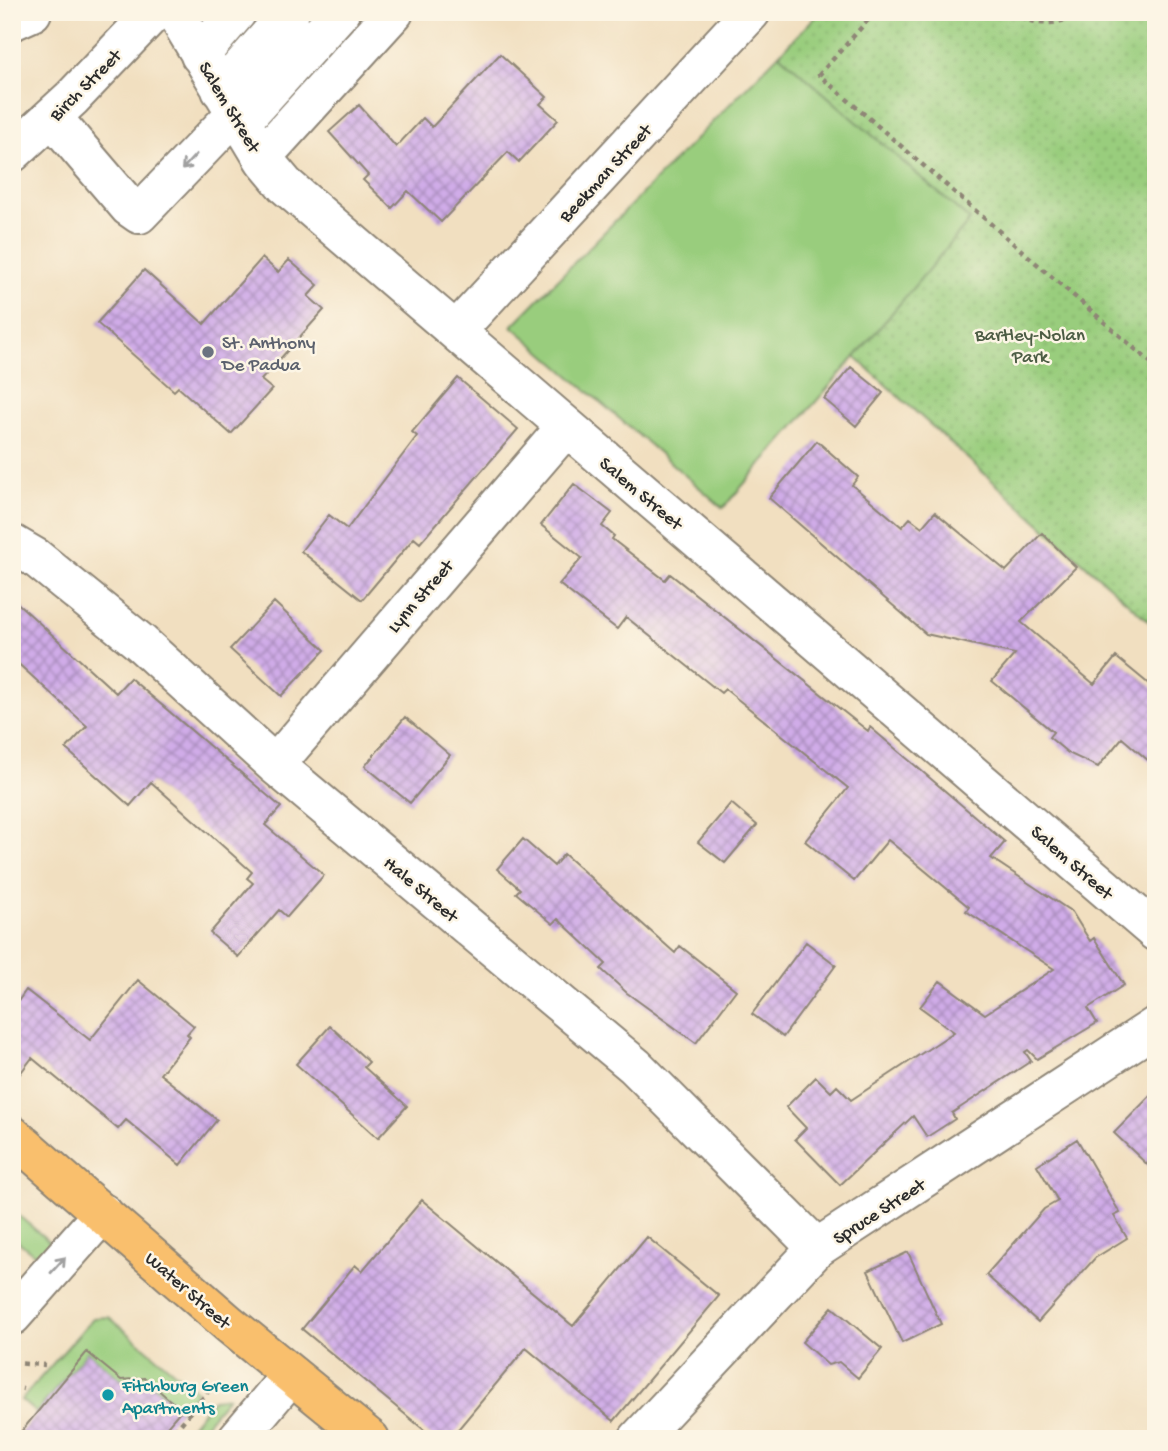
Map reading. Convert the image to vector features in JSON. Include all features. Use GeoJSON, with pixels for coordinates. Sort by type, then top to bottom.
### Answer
{"type":"FeatureCollection","features":[{"type":"Feature","properties":{"kind":"highway","name":"Water Street"},"geometry":{"type":"LineString","coordinates":[[13,1136],[370,1439]]}},
{"type":"Feature","properties":{"kind":"street"},"geometry":{"type":"LineString","coordinates":[[12,21],[32,12]]}},
{"type":"Feature","properties":{"kind":"street","name":"Birch Street"},"geometry":{"type":"LineString","coordinates":[[12,153],[52,117],[154,12]]}},
{"type":"Feature","properties":{"kind":"street","name":"Salem Street"},"geometry":{"type":"LineString","coordinates":[[175,12],[232,107],[285,185],[1156,932]]}},
{"type":"Feature","properties":{"kind":"street"},"geometry":{"type":"LineString","coordinates":[[232,107],[237,12]]}},
{"type":"Feature","properties":{"kind":"street"},"geometry":{"type":"LineString","coordinates":[[232,107],[266,12]]}},
{"type":"Feature","properties":{"kind":"street"},"geometry":{"type":"LineString","coordinates":[[232,107],[290,12]]}},
{"type":"Feature","properties":{"kind":"street"},"geometry":{"type":"LineString","coordinates":[[52,117],[129,207],[139,214],[317,12]]}},
{"type":"Feature","properties":{"kind":"street"},"geometry":{"type":"LineString","coordinates":[[232,107],[340,12]]}},
{"type":"Feature","properties":{"kind":"street"},"geometry":{"type":"LineString","coordinates":[[232,107],[366,12]]}},
{"type":"Feature","properties":{"kind":"street"},"geometry":{"type":"LineString","coordinates":[[232,107],[394,12]]}},
{"type":"Feature","properties":{"kind":"street","name":"Beekman Street"},"geometry":{"type":"LineString","coordinates":[[456,331],[751,12]]}},
{"type":"Feature","properties":{"kind":"street","name":"Lynn Street"},"geometry":{"type":"LineString","coordinates":[[275,765],[415,598],[566,427]]}},
{"type":"Feature","properties":{"kind":"street","name":"Hale Street"},"geometry":{"type":"LineString","coordinates":[[12,544],[36,558],[141,643],[275,765],[635,1066],[817,1248]]}},
{"type":"Feature","properties":{"kind":"street","name":"Spruce Street"},"geometry":{"type":"LineString","coordinates":[[638,1439],[817,1248],[984,1142],[1156,1026]]}},
{"type":"Feature","properties":{"kind":"street"},"geometry":{"type":"LineString","coordinates":[[12,1316],[103,1213]]}},
{"type":"Feature","properties":{"kind":"street"},"geometry":{"type":"LineString","coordinates":[[237,1439],[291,1374]]}},
{"type":"Feature","properties":{"kind":"path"},"geometry":{"type":"LineString","coordinates":[[874,12],[819,75],[1156,367]]}},
{"type":"Feature","properties":{"kind":"path"},"geometry":{"type":"LineString","coordinates":[[1012,12],[1043,24],[1057,24],[1083,12]]}},
{"type":"Feature","properties":{"kind":"path"},"geometry":{"type":"LineString","coordinates":[[12,1363],[45,1365]]}},
{"type":"Feature","properties":{"kind":"path"},"geometry":{"type":"LineString","coordinates":[[168,1439],[212,1387]]}},
{"type":"Feature","properties":{"kind":"path"},"geometry":{"type":"LineString","coordinates":[[12,1388],[23,1389]]}},
{"type":"Feature","properties":{"kind":"green space","name":"Bartley-Nolan Park"},"geometry":{"type":"Polygon","coordinates":[[[820,12],[1156,12],[1156,628],[855,357],[970,220],[779,54],[820,12]]]}},
{"type":"Feature","properties":{"kind":"green space"},"geometry":{"type":"Polygon","coordinates":[[[779,54],[970,220],[1107,584],[855,357],[723,508],[512,326],[779,54]]]}},
{"type":"Feature","properties":{"kind":"green space"},"geometry":{"type":"Polygon","coordinates":[[[12,1210],[51,1243],[35,1255],[15,1239],[12,1241],[12,1210]]]}},
{"type":"Feature","properties":{"kind":"green space"},"geometry":{"type":"Polygon","coordinates":[[[109,1317],[197,1391],[181,1410],[145,1378],[121,1380],[87,1352],[36,1413],[21,1400],[93,1318],[109,1317]]]}},
{"type":"Feature","properties":{"kind":"green space"},"geometry":{"type":"Polygon","coordinates":[[[228,1397],[193,1439],[180,1439],[213,1399],[228,1397]]]}},
{"type":"Feature","properties":{"kind":"building"},"geometry":{"type":"Polygon","coordinates":[[[500,54],[547,97],[540,104],[558,120],[519,162],[508,152],[441,222],[408,191],[392,208],[363,180],[368,175],[329,132],[359,105],[396,147],[423,118],[432,127],[500,54]]]}},
{"type":"Feature","properties":{"kind":"building","name":"St. Anthony De Padua"},"geometry":{"type":"Polygon","coordinates":[[[262,258],[278,272],[289,260],[318,285],[308,296],[324,310],[261,380],[272,389],[231,434],[178,387],[174,391],[97,323],[144,270],[204,324],[262,258]]]}},
{"type":"Feature","properties":{"kind":"building"},"geometry":{"type":"Polygon","coordinates":[[[851,367],[883,393],[856,426],[824,399],[851,367]]]}},
{"type":"Feature","properties":{"kind":"building"},"geometry":{"type":"Polygon","coordinates":[[[458,378],[518,429],[420,543],[414,538],[362,600],[301,551],[329,515],[347,529],[417,436],[412,432],[458,378]]]}},
{"type":"Feature","properties":{"kind":"building"},"geometry":{"type":"Polygon","coordinates":[[[817,441],[858,477],[852,485],[902,527],[910,518],[922,527],[935,512],[1006,571],[1042,533],[1076,567],[1021,622],[1094,684],[1116,657],[1156,690],[1156,767],[1122,738],[1098,767],[1068,753],[1049,737],[1053,732],[992,681],[1015,654],[926,634],[769,498],[817,441]]]}},
{"type":"Feature","properties":{"kind":"building"},"geometry":{"type":"Polygon","coordinates":[[[574,484],[612,513],[602,526],[614,536],[612,539],[665,580],[670,574],[868,731],[870,727],[1005,842],[991,858],[1072,912],[1090,941],[1094,938],[1124,985],[1088,1008],[1097,1023],[1037,1059],[1028,1050],[1025,1052],[1031,1061],[952,1113],[955,1119],[927,1137],[913,1116],[840,1185],[795,1139],[806,1128],[786,1107],[816,1077],[831,1092],[837,1086],[851,1100],[954,1032],[920,1007],[940,981],[985,1014],[1054,969],[966,911],[969,907],[888,840],[854,881],[805,841],[848,788],[725,689],[721,693],[626,617],[617,629],[559,584],[582,558],[541,525],[574,484]]]}},
{"type":"Feature","properties":{"kind":"building"},"geometry":{"type":"Polygon","coordinates":[[[12,598],[116,693],[130,678],[281,807],[265,825],[324,875],[287,917],[279,910],[238,957],[210,933],[253,883],[247,878],[252,872],[151,782],[130,806],[66,749],[87,726],[12,658],[12,598]]]}},
{"type":"Feature","properties":{"kind":"building"},"geometry":{"type":"Polygon","coordinates":[[[274,602],[325,650],[281,696],[230,649],[274,602]]]}},
{"type":"Feature","properties":{"kind":"building"},"geometry":{"type":"Polygon","coordinates":[[[405,717],[450,755],[410,803],[365,766],[405,717]]]}},
{"type":"Feature","properties":{"kind":"building"},"geometry":{"type":"Polygon","coordinates":[[[731,803],[757,825],[725,863],[698,842],[731,803]]]}},
{"type":"Feature","properties":{"kind":"building"},"geometry":{"type":"Polygon","coordinates":[[[523,839],[554,866],[564,854],[675,953],[680,946],[736,990],[696,1043],[627,993],[601,969],[606,964],[558,919],[553,924],[516,893],[520,889],[497,869],[523,839]]]}},
{"type":"Feature","properties":{"kind":"building"},"geometry":{"type":"Polygon","coordinates":[[[806,942],[836,965],[783,1037],[752,1014],[806,942]]]}},
{"type":"Feature","properties":{"kind":"building"},"geometry":{"type":"Polygon","coordinates":[[[138,980],[194,1026],[187,1034],[190,1037],[160,1074],[217,1120],[180,1165],[126,1120],[118,1129],[32,1058],[12,1084],[12,1010],[26,990],[90,1040],[138,980]]]}},
{"type":"Feature","properties":{"kind":"building"},"geometry":{"type":"Polygon","coordinates":[[[330,1026],[369,1062],[364,1067],[407,1106],[378,1138],[296,1064],[330,1026]]]}},
{"type":"Feature","properties":{"kind":"building"},"geometry":{"type":"Polygon","coordinates":[[[1156,1090],[1156,1173],[1114,1133],[1156,1090]]]}},
{"type":"Feature","properties":{"kind":"building"},"geometry":{"type":"Polygon","coordinates":[[[1077,1139],[1120,1213],[1114,1216],[1127,1238],[1095,1258],[1038,1322],[986,1275],[1044,1209],[1058,1201],[1037,1165],[1077,1139]]]}},
{"type":"Feature","properties":{"kind":"building"},"geometry":{"type":"Polygon","coordinates":[[[422,1200],[573,1326],[647,1237],[719,1296],[614,1421],[526,1348],[450,1439],[435,1439],[302,1329],[355,1265],[362,1271],[422,1200]]]}},
{"type":"Feature","properties":{"kind":"building"},"geometry":{"type":"Polygon","coordinates":[[[908,1252],[941,1324],[902,1343],[868,1271],[908,1252]]]}},
{"type":"Feature","properties":{"kind":"building"},"geometry":{"type":"Polygon","coordinates":[[[832,1307],[882,1349],[858,1378],[839,1362],[828,1365],[802,1342],[832,1307]]]}},
{"type":"Feature","properties":{"kind":"building","name":"Fitchburg Green Apartments"},"geometry":{"type":"Polygon","coordinates":[[[87,1352],[121,1380],[145,1378],[181,1410],[156,1439],[15,1439],[87,1352]]]}},
{"type":"Feature","properties":{"kind":"place","name":"St. Anthony De Padua"},"geometry":{"type":"Point","coordinates":[208,352]}},
{"type":"Feature","properties":{"kind":"place","name":"Fitchburg Green Apartments"},"geometry":{"type":"Point","coordinates":[108,1395]}}]}
